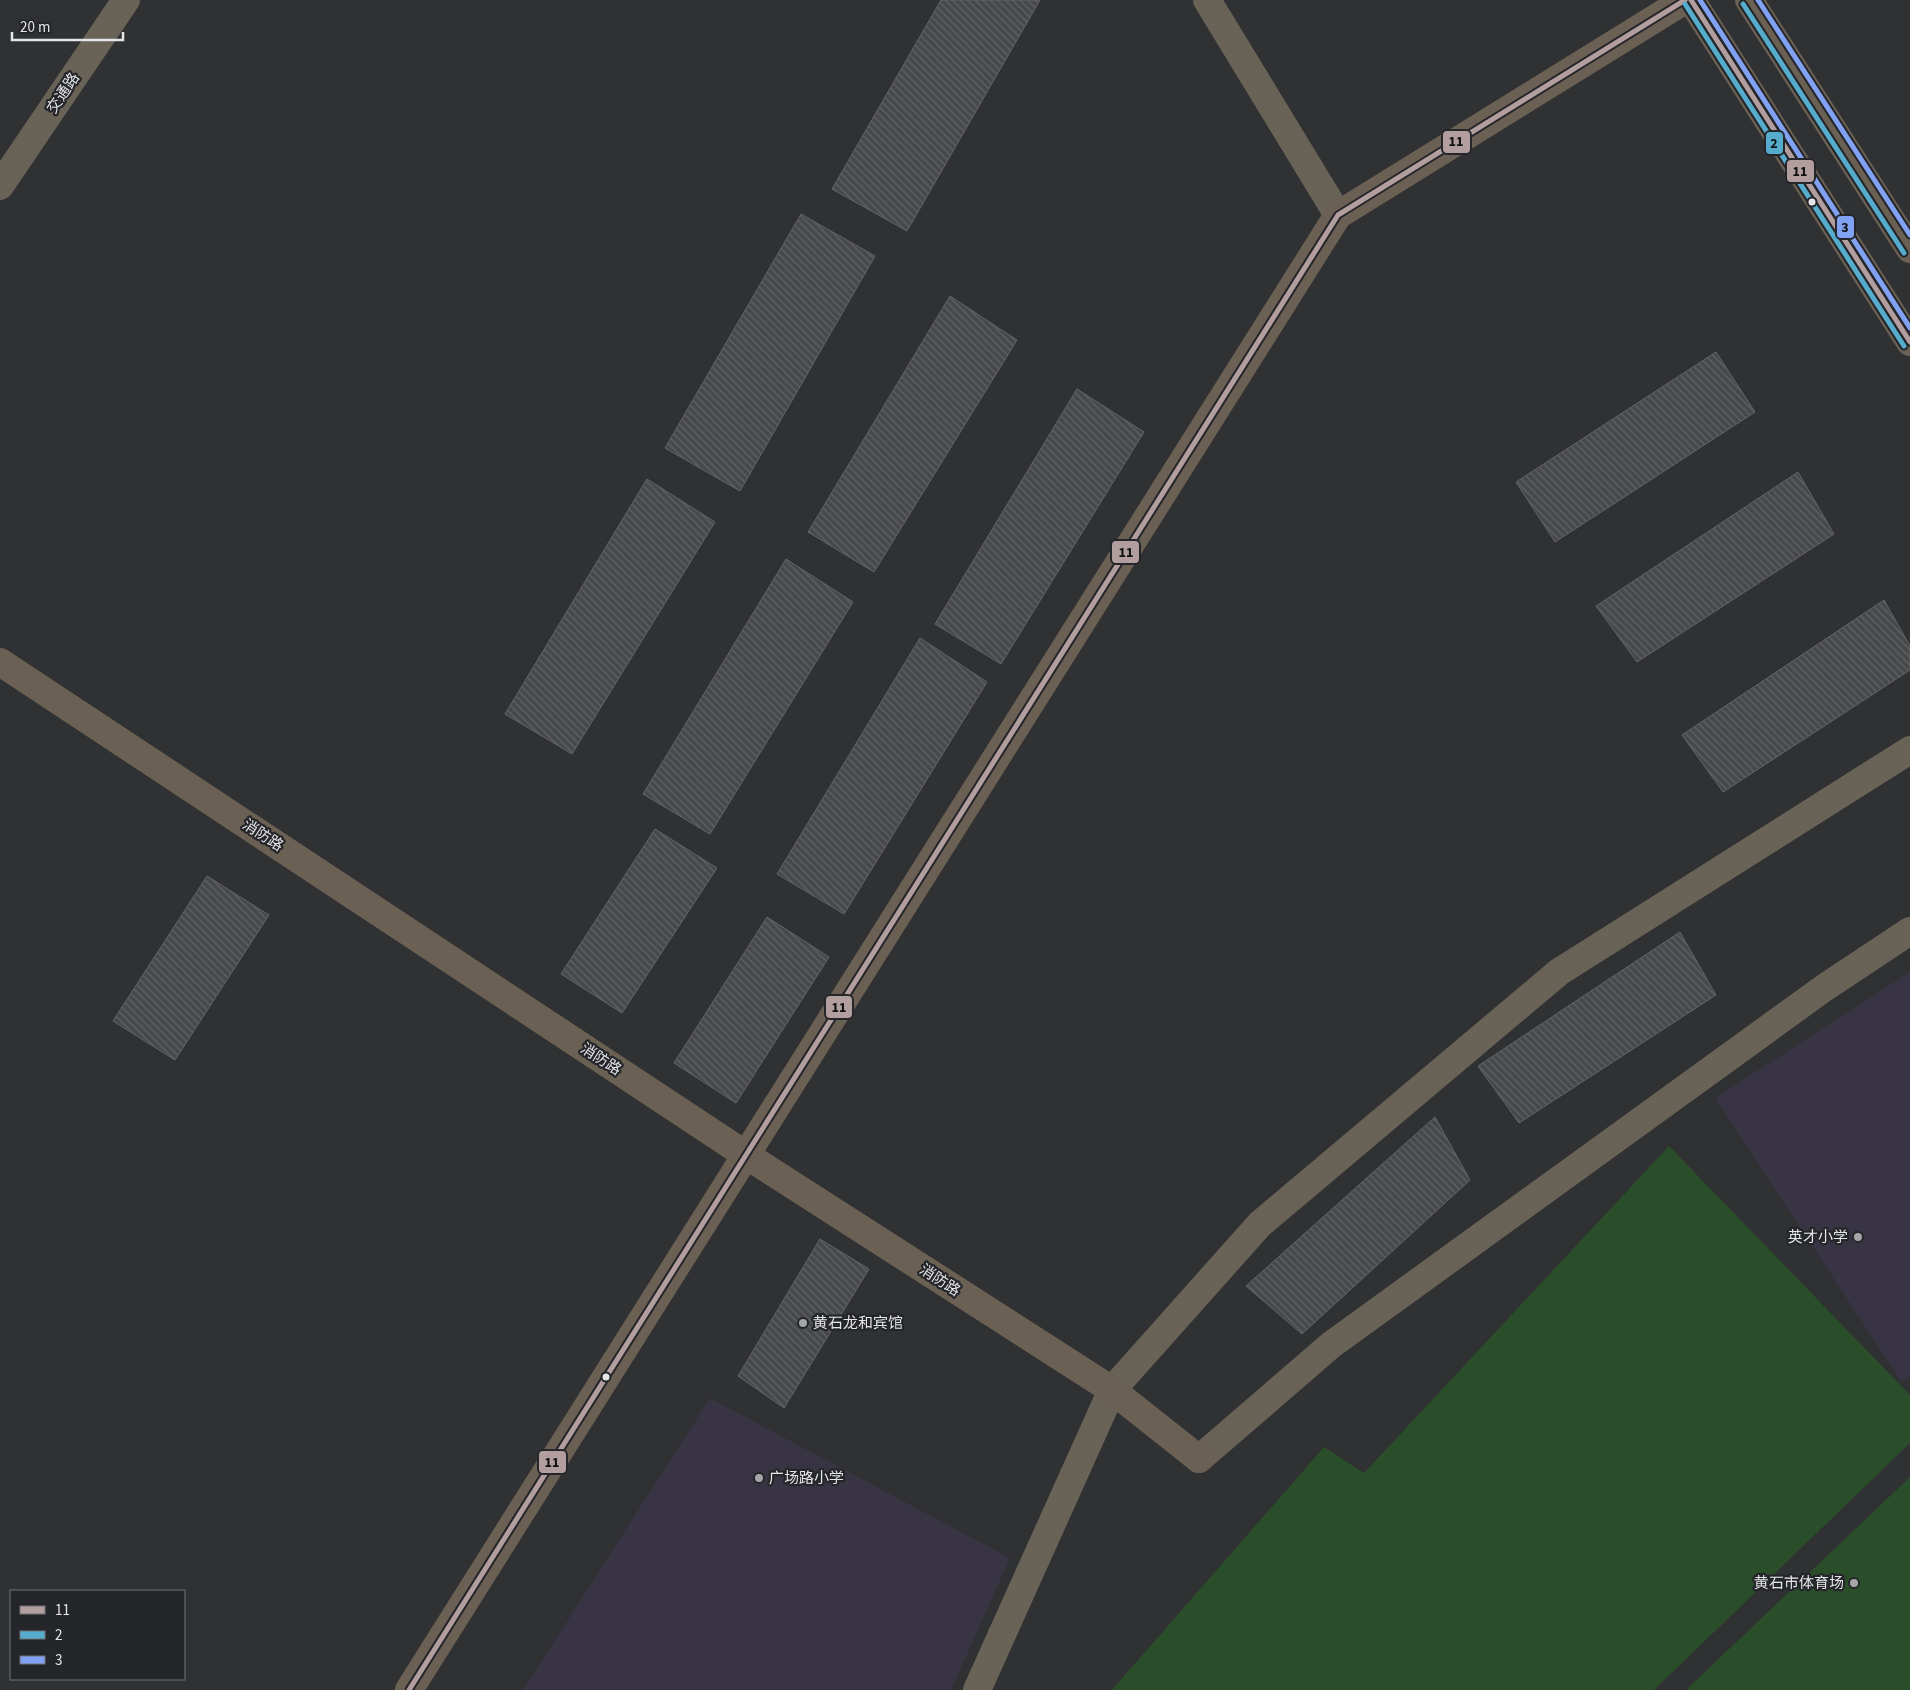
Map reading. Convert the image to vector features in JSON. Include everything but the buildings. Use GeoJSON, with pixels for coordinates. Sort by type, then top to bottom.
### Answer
{"type":"FeatureCollection","features":[{"type":"Feature","properties":{"kind":"street","name":"交通路"},"geometry":{"type":"LineString","coordinates":[[0,186],[126,0]]}},
{"type":"Feature","properties":{"kind":"street"},"geometry":{"type":"LineString","coordinates":[[1207,0],[1338,215]]}},
{"type":"Feature","properties":{"kind":"street"},"geometry":{"type":"LineString","coordinates":[[409,1690],[1338,215],[1685,0]]}},
{"type":"Feature","properties":{"kind":"street"},"geometry":{"type":"LineString","coordinates":[[1691,0],[1910,342]]}},
{"type":"Feature","properties":{"kind":"street"},"geometry":{"type":"LineString","coordinates":[[1749,0],[1910,249]]}},
{"type":"Feature","properties":{"kind":"street","name":"消防路"},"geometry":{"type":"LineString","coordinates":[[0,662],[746,1155],[1112,1390],[1199,1459],[1331,1345],[1824,988],[1910,931]]}},
{"type":"Feature","properties":{"kind":"street"},"geometry":{"type":"LineString","coordinates":[[977,1690],[1112,1390],[1260,1224],[1559,972],[1910,750]]}},
{"type":"Feature","properties":{"kind":"shaded area","name":"英才小学"},"geometry":{"type":"Polygon","coordinates":[[[1910,972],[1910,1376],[1901,1381],[1715,1098],[1910,972]]]}},
{"type":"Feature","properties":{"kind":"shaded area","name":"广场路小学"},"geometry":{"type":"Polygon","coordinates":[[[710,1398],[1010,1558],[951,1690],[523,1690],[710,1398]]]}},
{"type":"Feature","properties":{"kind":"green space"},"geometry":{"type":"Polygon","coordinates":[[[1669,1146],[1910,1395],[1910,1443],[1654,1690],[1112,1690],[1324,1447],[1364,1473],[1669,1146]]]}},
{"type":"Feature","properties":{"kind":"green space","name":"黄石市体育场"},"geometry":{"type":"Polygon","coordinates":[[[1910,1477],[1910,1690],[1686,1690],[1910,1477]]]}},
{"type":"Feature","properties":{"kind":"transit line","name":"11"},"geometry":{"type":"LineString","coordinates":[[409,1690],[1338,215],[1685,0]]}},
{"type":"Feature","properties":{"kind":"transit line","name":"11"},"geometry":{"type":"LineString","coordinates":[[1691,0],[1910,342]]}},
{"type":"Feature","properties":{"kind":"transit line","name":"3"},"geometry":{"type":"LineString","coordinates":[[1700,0],[1910,328]]}},
{"type":"Feature","properties":{"kind":"transit line","name":"3"},"geometry":{"type":"LineString","coordinates":[[1758,0],[1910,235]]}},
{"type":"Feature","properties":{"kind":"transit line","name":"2"},"geometry":{"type":"LineString","coordinates":[[1685,4],[1904,346]]}},
{"type":"Feature","properties":{"kind":"transit line","name":"2"},"geometry":{"type":"LineString","coordinates":[[1743,4],[1904,253]]}},
{"type":"Feature","properties":{"kind":"place","name":"英才小学"},"geometry":{"type":"Point","coordinates":[1858,1237]}},
{"type":"Feature","properties":{"kind":"place","name":"黄石龙和宾馆"},"geometry":{"type":"Point","coordinates":[803,1323]}},
{"type":"Feature","properties":{"kind":"place","name":"广场路小学"},"geometry":{"type":"Point","coordinates":[759,1478]}},
{"type":"Feature","properties":{"kind":"place","name":"黄石市体育场"},"geometry":{"type":"Point","coordinates":[1854,1583]}}]}
